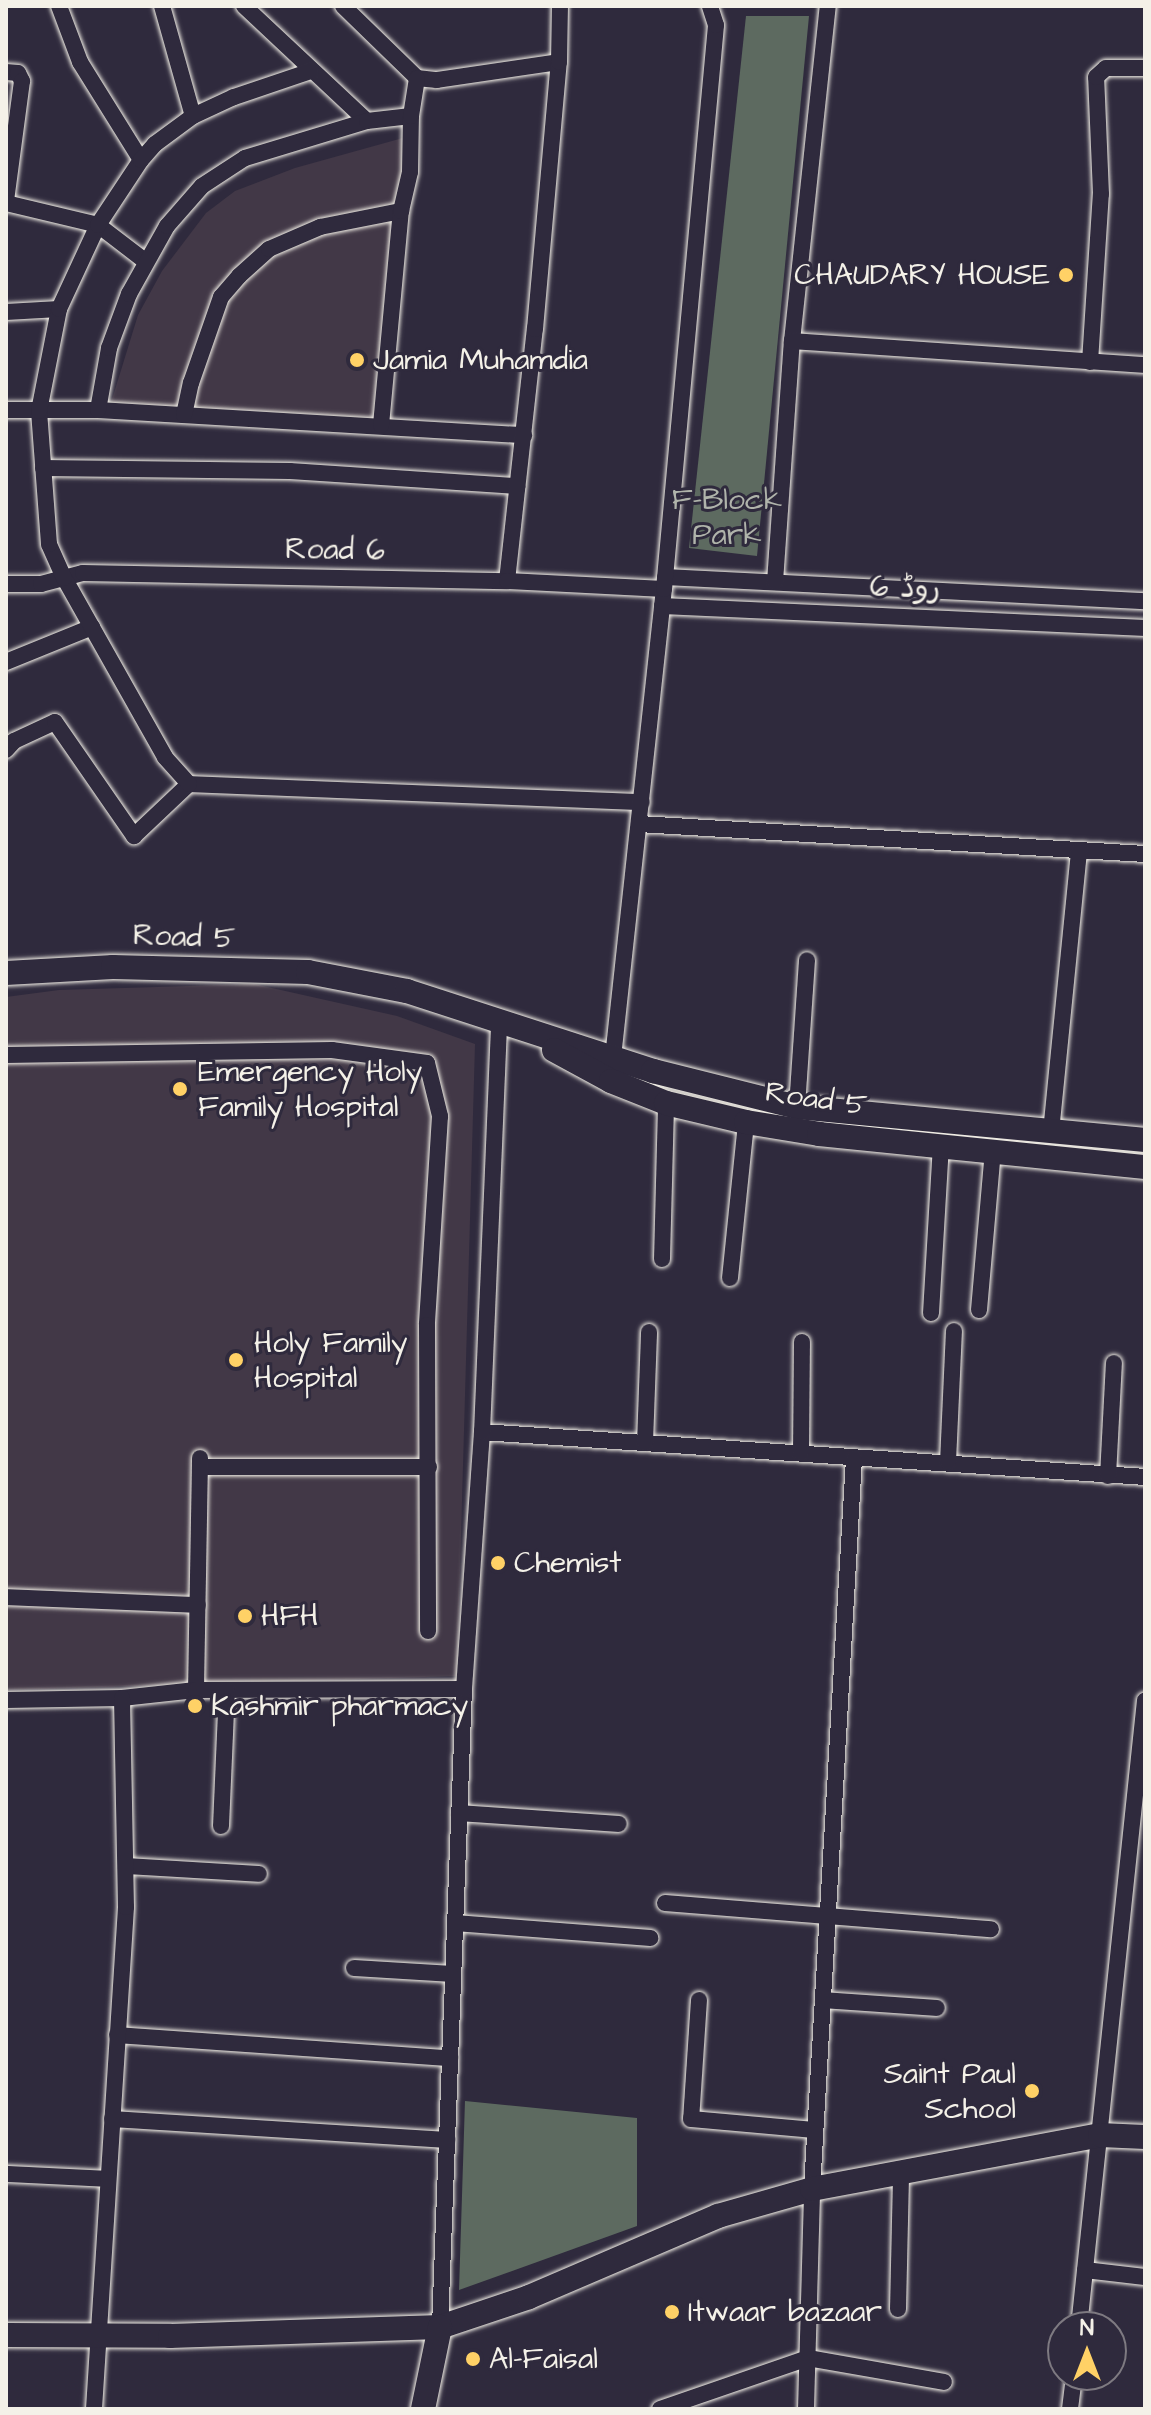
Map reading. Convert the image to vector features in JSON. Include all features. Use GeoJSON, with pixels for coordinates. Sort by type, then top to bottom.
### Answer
{"type":"FeatureCollection","features":[{"type":"Feature","properties":{"kind":"main road","name":"Road 5"},"geometry":{"type":"LineString","coordinates":[[6,973],[113,967],[308,972],[407,991],[499,1020],[612,1069],[666,1103],[746,1122],[819,1134],[1145,1167]]}},
{"type":"Feature","properties":{"kind":"main road","name":"Road 5"},"geometry":{"type":"LineString","coordinates":[[612,1069],[797,1107],[1145,1140]]}},
{"type":"Feature","properties":{"kind":"main road"},"geometry":{"type":"LineString","coordinates":[[6,2335],[96,2336],[440,2327],[529,2297],[718,2216],[812,2189],[1100,2135],[1145,2137]]}},
{"type":"Feature","properties":{"kind":"main road"},"geometry":{"type":"LineString","coordinates":[[423,2409],[440,2327]]}},
{"type":"Feature","properties":{"kind":"street"},"geometry":{"type":"LineString","coordinates":[[59,6],[80,62],[141,160]]}},
{"type":"Feature","properties":{"kind":"street"},"geometry":{"type":"LineString","coordinates":[[162,6],[193,116]]}},
{"type":"Feature","properties":{"kind":"street"},"geometry":{"type":"LineString","coordinates":[[244,6],[367,121]]}},
{"type":"Feature","properties":{"kind":"street"},"geometry":{"type":"LineString","coordinates":[[343,6],[417,78],[437,80],[559,62]]}},
{"type":"Feature","properties":{"kind":"street"},"geometry":{"type":"LineString","coordinates":[[507,581],[559,62],[560,6]]}},
{"type":"Feature","properties":{"kind":"street"},"geometry":{"type":"LineString","coordinates":[[612,1069],[664,591],[716,25],[710,6]]}},
{"type":"Feature","properties":{"kind":"street"},"geometry":{"type":"LineString","coordinates":[[775,582],[792,341],[828,6]]}},
{"type":"Feature","properties":{"kind":"street"},"geometry":{"type":"LineString","coordinates":[[1090,362],[1101,194],[1096,77],[1106,68],[1145,68]]}},
{"type":"Feature","properties":{"kind":"street"},"geometry":{"type":"LineString","coordinates":[[189,784],[165,757],[64,578],[49,544],[39,411],[59,309],[98,225],[141,160],[155,144],[193,116],[234,97],[311,71]]}},
{"type":"Feature","properties":{"kind":"street"},"geometry":{"type":"LineString","coordinates":[[6,72],[18,73],[22,81],[6,202],[98,225],[145,261]]}},
{"type":"Feature","properties":{"kind":"street"},"geometry":{"type":"LineString","coordinates":[[381,425],[401,211],[410,172],[411,116],[417,78]]}},
{"type":"Feature","properties":{"kind":"street"},"geometry":{"type":"LineString","coordinates":[[98,410],[109,348],[145,261],[167,226],[202,186],[245,158],[367,121],[411,116]]}},
{"type":"Feature","properties":{"kind":"street"},"geometry":{"type":"LineString","coordinates":[[184,415],[191,383],[221,297],[239,276],[269,249],[320,227],[401,211]]}},
{"type":"Feature","properties":{"kind":"street"},"geometry":{"type":"LineString","coordinates":[[6,312],[59,309]]}},
{"type":"Feature","properties":{"kind":"street"},"geometry":{"type":"LineString","coordinates":[[792,341],[1145,365]]}},
{"type":"Feature","properties":{"kind":"street"},"geometry":{"type":"LineString","coordinates":[[6,410],[98,410],[524,435]]}},
{"type":"Feature","properties":{"kind":"street"},"geometry":{"type":"LineString","coordinates":[[43,468],[290,471],[518,486]]}},
{"type":"Feature","properties":{"kind":"street","name":"Road 6"},"geometry":{"type":"LineString","coordinates":[[6,584],[41,584],[83,573],[507,581],[664,591]]}},
{"type":"Feature","properties":{"kind":"street","name":"روڈ 6"},"geometry":{"type":"LineString","coordinates":[[664,591],[775,582],[1145,601]]}},
{"type":"Feature","properties":{"kind":"street"},"geometry":{"type":"LineString","coordinates":[[825,612],[829,585]]}},
{"type":"Feature","properties":{"kind":"street","name":"روڈ 6"},"geometry":{"type":"LineString","coordinates":[[664,591],[825,612],[1145,628]]}},
{"type":"Feature","properties":{"kind":"street"},"geometry":{"type":"LineString","coordinates":[[1089,623],[1095,597]]}},
{"type":"Feature","properties":{"kind":"street"},"geometry":{"type":"LineString","coordinates":[[6,662],[92,627]]}},
{"type":"Feature","properties":{"kind":"street"},"geometry":{"type":"LineString","coordinates":[[6,724],[10,745],[55,722],[134,836],[189,784],[642,802]]}},
{"type":"Feature","properties":{"kind":"street"},"geometry":{"type":"LineString","coordinates":[[639,824],[1145,854]]}},
{"type":"Feature","properties":{"kind":"street"},"geometry":{"type":"LineString","coordinates":[[1051,1132],[1079,850]]}},
{"type":"Feature","properties":{"kind":"street"},"geometry":{"type":"LineString","coordinates":[[797,1107],[807,960]]}},
{"type":"Feature","properties":{"kind":"street"},"geometry":{"type":"LineString","coordinates":[[440,2327],[464,1689],[482,1432],[499,1020]]}},
{"type":"Feature","properties":{"kind":"street"},"geometry":{"type":"LineString","coordinates":[[6,1055],[332,1050],[427,1063],[440,1116],[427,1325],[428,1631]]}},
{"type":"Feature","properties":{"kind":"street"},"geometry":{"type":"LineString","coordinates":[[662,1259],[666,1103]]}},
{"type":"Feature","properties":{"kind":"street"},"geometry":{"type":"LineString","coordinates":[[730,1278],[746,1122]]}},
{"type":"Feature","properties":{"kind":"street"},"geometry":{"type":"LineString","coordinates":[[931,1313],[941,1146]]}},
{"type":"Feature","properties":{"kind":"street"},"geometry":{"type":"LineString","coordinates":[[979,1310],[993,1151]]}},
{"type":"Feature","properties":{"kind":"street"},"geometry":{"type":"LineString","coordinates":[[948,1462],[954,1331]]}},
{"type":"Feature","properties":{"kind":"street"},"geometry":{"type":"LineString","coordinates":[[645,1443],[649,1332]]}},
{"type":"Feature","properties":{"kind":"street"},"geometry":{"type":"LineString","coordinates":[[801,1453],[802,1342]]}},
{"type":"Feature","properties":{"kind":"street"},"geometry":{"type":"LineString","coordinates":[[1108,1476],[1114,1363]]}},
{"type":"Feature","properties":{"kind":"street"},"geometry":{"type":"LineString","coordinates":[[482,1432],[1145,1477]]}},
{"type":"Feature","properties":{"kind":"street"},"geometry":{"type":"LineString","coordinates":[[806,2409],[812,2189],[854,1458]]}},
{"type":"Feature","properties":{"kind":"street"},"geometry":{"type":"LineString","coordinates":[[196,1690],[200,1462],[429,1467]]}},
{"type":"Feature","properties":{"kind":"street"},"geometry":{"type":"LineString","coordinates":[[6,1597],[198,1605]]}},
{"type":"Feature","properties":{"kind":"street"},"geometry":{"type":"LineString","coordinates":[[6,1700],[122,1698],[196,1690],[464,1689]]}},
{"type":"Feature","properties":{"kind":"street"},"geometry":{"type":"LineString","coordinates":[[221,1826],[227,1690]]}},
{"type":"Feature","properties":{"kind":"street"},"geometry":{"type":"LineString","coordinates":[[94,2409],[126,1866],[122,1698]]}},
{"type":"Feature","properties":{"kind":"street"},"geometry":{"type":"LineString","coordinates":[[1081,2311],[1145,1700]]}},
{"type":"Feature","properties":{"kind":"street"},"geometry":{"type":"LineString","coordinates":[[459,1813],[619,1824]]}},
{"type":"Feature","properties":{"kind":"street"},"geometry":{"type":"LineString","coordinates":[[126,1866],[259,1874]]}},
{"type":"Feature","properties":{"kind":"street"},"geometry":{"type":"LineString","coordinates":[[665,1903],[991,1929]]}},
{"type":"Feature","properties":{"kind":"street"},"geometry":{"type":"LineString","coordinates":[[455,1923],[650,1938]]}},
{"type":"Feature","properties":{"kind":"street"},"geometry":{"type":"LineString","coordinates":[[354,1968],[453,1974]]}},
{"type":"Feature","properties":{"kind":"street"},"geometry":{"type":"LineString","coordinates":[[699,2000],[691,2119],[815,2130]]}},
{"type":"Feature","properties":{"kind":"street"},"geometry":{"type":"LineString","coordinates":[[823,2000],[937,2008]]}},
{"type":"Feature","properties":{"kind":"street"},"geometry":{"type":"LineString","coordinates":[[117,2035],[450,2058]]}},
{"type":"Feature","properties":{"kind":"street"},"geometry":{"type":"LineString","coordinates":[[112,2119],[447,2140]]}},
{"type":"Feature","properties":{"kind":"street"},"geometry":{"type":"LineString","coordinates":[[898,2309],[901,2172]]}},
{"type":"Feature","properties":{"kind":"street"},"geometry":{"type":"LineString","coordinates":[[6,2174],[107,2179]]}},
{"type":"Feature","properties":{"kind":"street"},"geometry":{"type":"LineString","coordinates":[[1085,2270],[1145,2277]]}},
{"type":"Feature","properties":{"kind":"street"},"geometry":{"type":"LineString","coordinates":[[660,2409],[808,2358],[944,2382]]}},
{"type":"Feature","properties":{"kind":"shaded area"},"geometry":{"type":"Polygon","coordinates":[[[410,136],[378,420],[110,406],[138,315],[162,271],[206,213],[235,191],[295,168],[410,136]]]}},
{"type":"Feature","properties":{"kind":"shaded area","name":"Holy Family Hospital"},"geometry":{"type":"Polygon","coordinates":[[[254,984],[397,1016],[475,1044],[457,1676],[6,1690],[6,997],[59,990],[254,984]]]}},
{"type":"Feature","properties":{"kind":"green space","name":"F-Block Park"},"geometry":{"type":"Polygon","coordinates":[[[746,16],[809,16],[757,556],[689,548],[746,16]]]}},
{"type":"Feature","properties":{"kind":"green space"},"geometry":{"type":"Polygon","coordinates":[[[465,2101],[637,2118],[637,2226],[459,2290],[465,2101]]]}},
{"type":"Feature","properties":{"kind":"place","name":"CHAUDARY HOUSE"},"geometry":{"type":"Point","coordinates":[1066,275]}},
{"type":"Feature","properties":{"kind":"place","name":"Jamia Muhamdia"},"geometry":{"type":"Point","coordinates":[357,360]}},
{"type":"Feature","properties":{"kind":"place","name":"Emergency Holy Family Hospital"},"geometry":{"type":"Point","coordinates":[180,1089]}},
{"type":"Feature","properties":{"kind":"place","name":"Holy Family Hospital"},"geometry":{"type":"Point","coordinates":[236,1360]}},
{"type":"Feature","properties":{"kind":"place","name":"Chemist"},"geometry":{"type":"Point","coordinates":[498,1563]}},
{"type":"Feature","properties":{"kind":"place","name":"HFH"},"geometry":{"type":"Point","coordinates":[245,1616]}},
{"type":"Feature","properties":{"kind":"place","name":"Kashmir pharmacy"},"geometry":{"type":"Point","coordinates":[195,1706]}},
{"type":"Feature","properties":{"kind":"place","name":"Saint Paul School"},"geometry":{"type":"Point","coordinates":[1032,2091]}},
{"type":"Feature","properties":{"kind":"place","name":"Itwaar bazaar"},"geometry":{"type":"Point","coordinates":[672,2312]}},
{"type":"Feature","properties":{"kind":"place","name":"Al-Faisal"},"geometry":{"type":"Point","coordinates":[473,2359]}}]}
